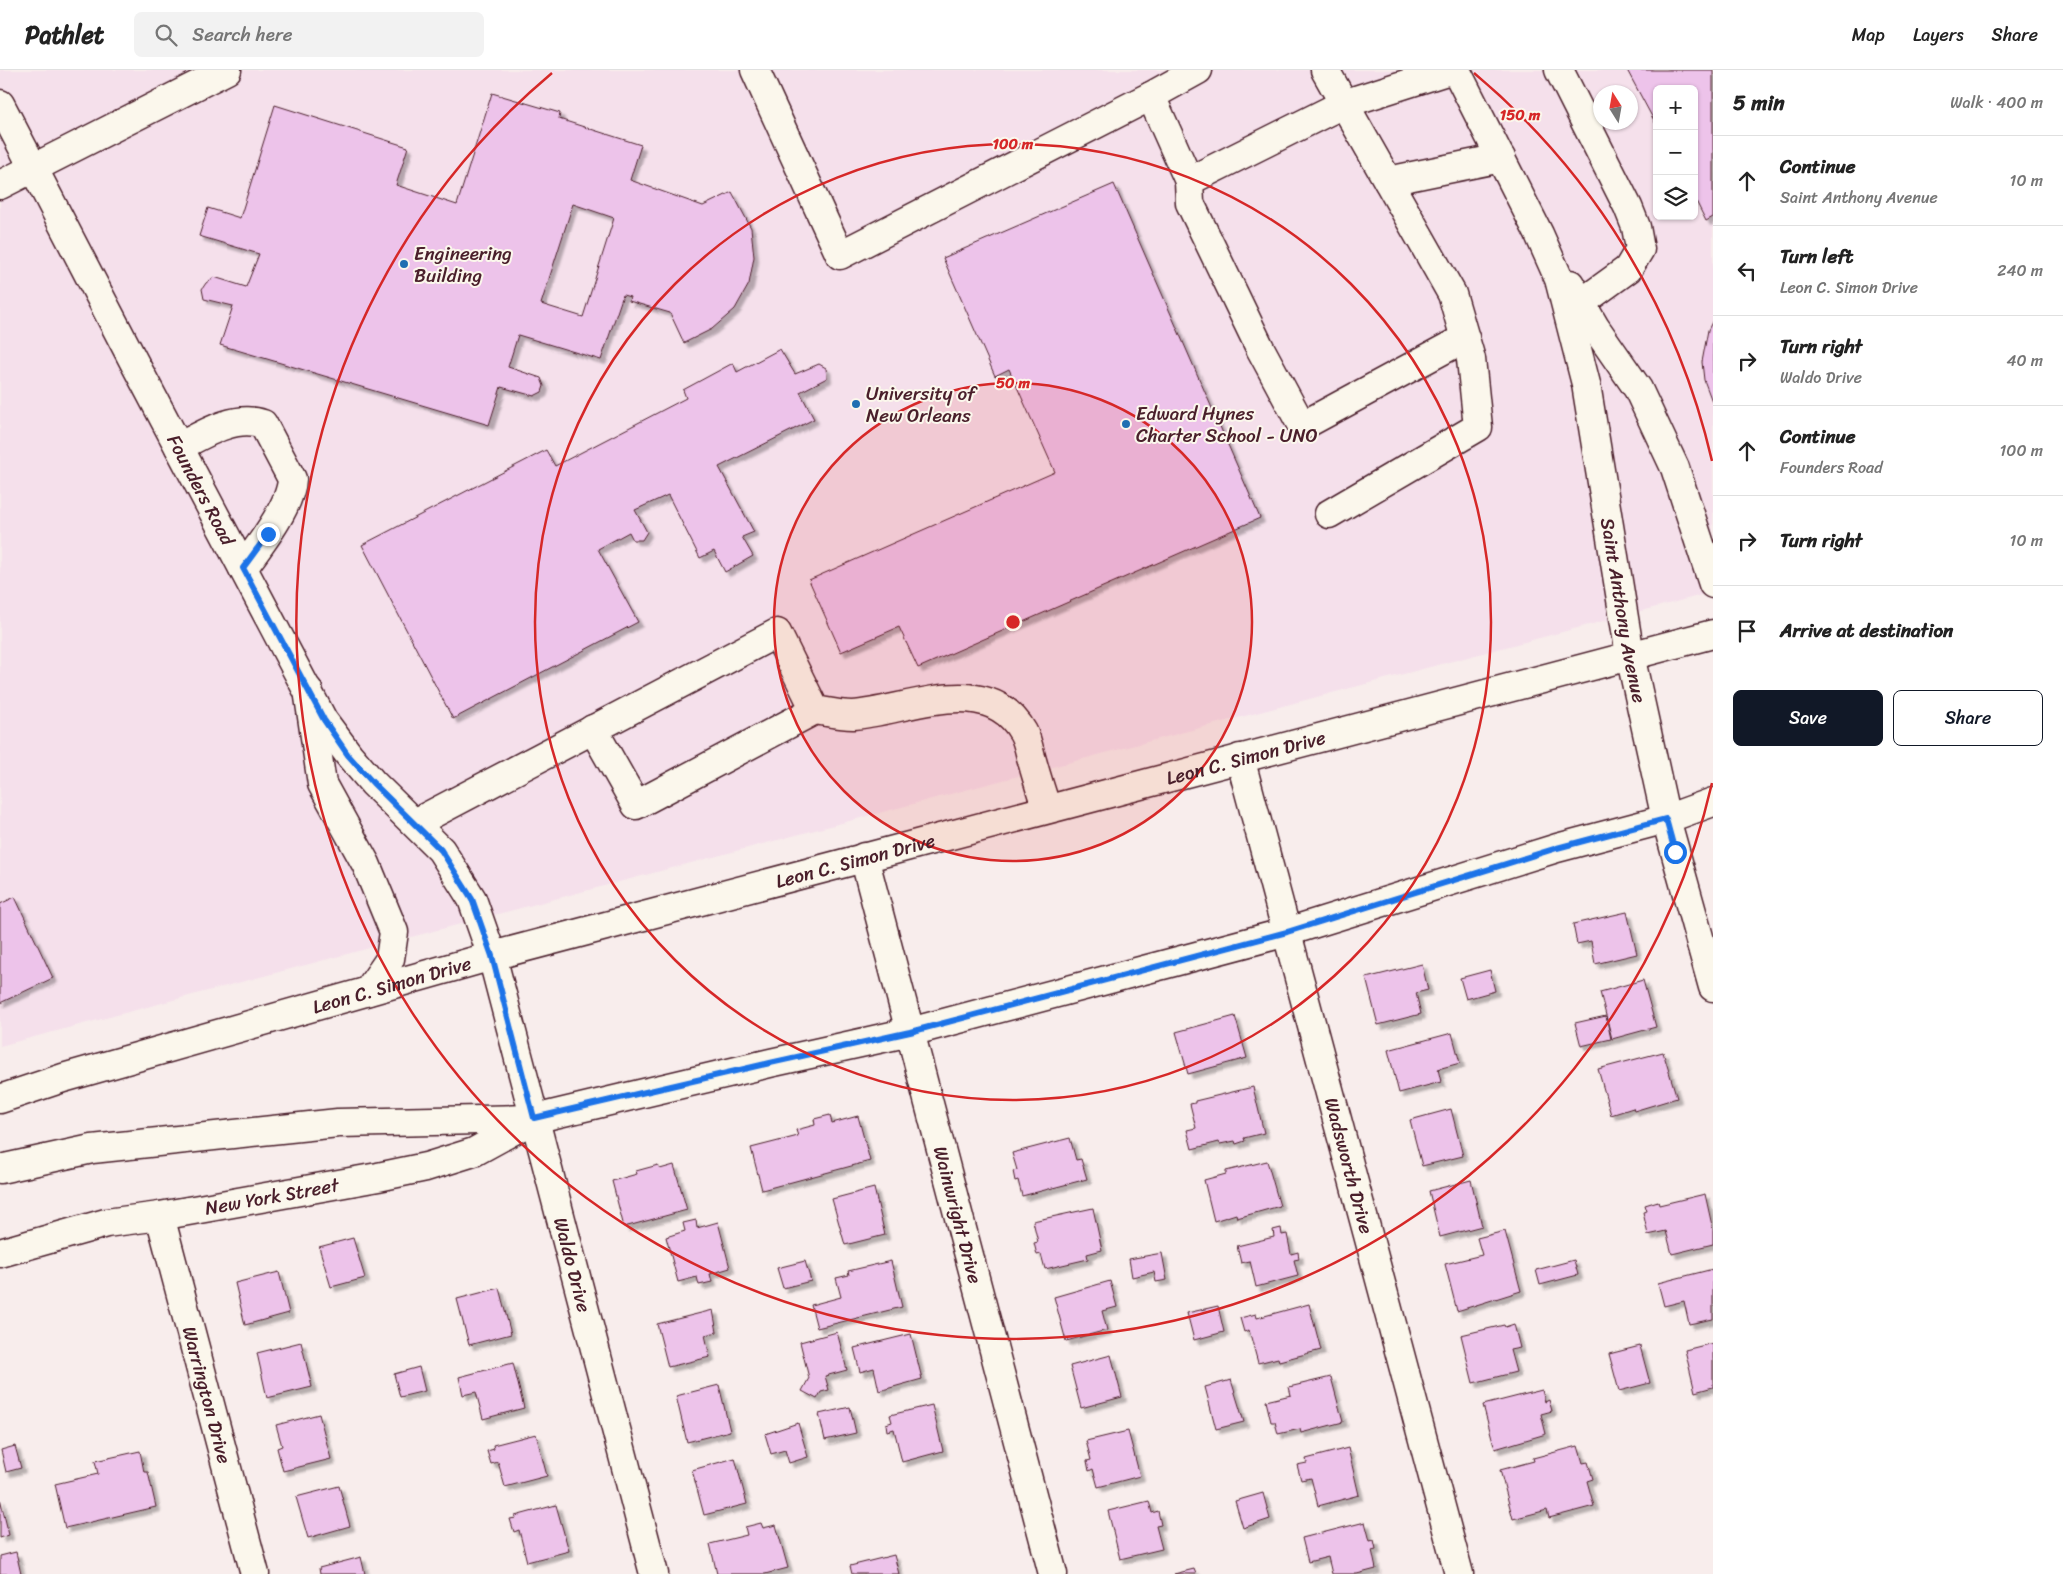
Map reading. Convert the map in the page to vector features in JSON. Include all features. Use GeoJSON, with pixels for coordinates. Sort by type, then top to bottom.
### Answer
{"type":"FeatureCollection","features":[{"type":"Feature","properties":{"kind":"street"},"geometry":{"type":"LineString","coordinates":[[0,185],[34,170],[227,70]]}},
{"type":"Feature","properties":{"kind":"street"},"geometry":{"type":"LineString","coordinates":[[755,70],[840,256],[1198,70]]}},
{"type":"Feature","properties":{"kind":"street"},"geometry":{"type":"LineString","coordinates":[[1325,70],[1452,294],[1471,359],[1478,427],[1329,514]]}},
{"type":"Feature","properties":{"kind":"street"},"geometry":{"type":"LineString","coordinates":[[1189,181],[1343,104],[1450,70]]}},
{"type":"Feature","properties":{"kind":"street","name":"Saint Anthony Avenue"},"geometry":{"type":"LineString","coordinates":[[1456,70],[1539,234],[1559,279],[1586,384],[1630,655],[1666,819],[1713,987]]}},
{"type":"Feature","properties":{"kind":"street"},"geometry":{"type":"LineString","coordinates":[[1560,70],[1628,207],[1636,227],[1640,249],[1628,269],[1581,303]]}},
{"type":"Feature","properties":{"kind":"street"},"geometry":{"type":"LineString","coordinates":[[1151,96],[1189,181],[1190,203],[1256,340],[1302,426],[1465,338]]}},
{"type":"Feature","properties":{"kind":"street","name":"Founders Road"},"geometry":{"type":"LineString","coordinates":[[0,104],[324,720],[348,755],[373,783],[441,850],[468,892],[492,956]]}},
{"type":"Feature","properties":{"kind":"street"},"geometry":{"type":"LineString","coordinates":[[1388,181],[1501,158]]}},
{"type":"Feature","properties":{"kind":"street","name":"Saint Anthony Avenue"},"geometry":{"type":"LineString","coordinates":[[1539,234],[1595,327],[1638,389],[1675,468],[1713,584]]}},
{"type":"Feature","properties":{"kind":"street"},"geometry":{"type":"LineString","coordinates":[[179,447],[213,429],[250,419],[263,424],[292,478],[292,488],[268,534],[243,568]]}},
{"type":"Feature","properties":{"kind":"street"},"geometry":{"type":"LineString","coordinates":[[415,823],[777,633],[815,710]]}},
{"type":"Feature","properties":{"kind":"street","name":"Leon C. Simon Drive"},"geometry":{"type":"LineString","coordinates":[[0,1099],[63,1078],[492,956],[1713,634]]}},
{"type":"Feature","properties":{"kind":"street"},"geometry":{"type":"LineString","coordinates":[[308,690],[322,784],[366,864],[394,932],[390,959],[368,991]]}},
{"type":"Feature","properties":{"kind":"street"},"geometry":{"type":"LineString","coordinates":[[593,729],[636,805],[815,710],[852,715],[926,701],[968,698],[994,703],[1015,720],[1024,734],[1046,809]]}},
{"type":"Feature","properties":{"kind":"street","name":"Wadsworth Drive"},"geometry":{"type":"LineString","coordinates":[[1240,758],[1459,1574]]}},
{"type":"Feature","properties":{"kind":"street"},"geometry":{"type":"LineString","coordinates":[[0,1169],[92,1149],[338,1122],[534,1118],[910,1032],[1287,932],[1557,848],[1666,819],[1713,802]]}},
{"type":"Feature","properties":{"kind":"street","name":"Wainwright Drive"},"geometry":{"type":"LineString","coordinates":[[864,857],[1053,1574]]}},
{"type":"Feature","properties":{"kind":"street","name":"Waldo Drive"},"geometry":{"type":"LineString","coordinates":[[492,956],[654,1574]]}},
{"type":"Feature","properties":{"kind":"street","name":"New York Street"},"geometry":{"type":"LineString","coordinates":[[0,1252],[106,1223],[160,1216],[378,1178],[426,1166],[474,1152],[534,1118]]}},
{"type":"Feature","properties":{"kind":"street","name":"Warrington Drive"},"geometry":{"type":"LineString","coordinates":[[160,1216],[255,1574]]}},
{"type":"Feature","properties":{"kind":"shaded area","name":"University of New Orleans"},"geometry":{"type":"Polygon","coordinates":[[[0,70],[1713,70],[1713,592],[0,1046],[0,70]]]}},
{"type":"Feature","properties":{"kind":"building"},"geometry":{"type":"Polygon","coordinates":[[[1627,70],[1713,70],[1713,217],[1706,221],[1698,205],[1698,85],[1653,85],[1653,119],[1638,91],[1638,85],[1635,85],[1627,70]]]}},
{"type":"Feature","properties":{"kind":"building","name":"Engineering Building"},"geometry":{"type":"Polygon","coordinates":[[[492,93],[560,113],[559,119],[641,145],[630,180],[703,206],[732,192],[751,228],[754,257],[749,284],[735,309],[712,329],[684,343],[670,313],[629,301],[630,297],[623,295],[601,360],[518,335],[508,367],[541,378],[544,386],[542,392],[534,396],[501,387],[489,425],[220,345],[233,306],[204,299],[202,289],[214,277],[246,287],[259,254],[199,236],[208,208],[240,218],[275,105],[408,147],[396,185],[457,205],[492,93]],[[573,204],[541,304],[583,317],[614,218],[573,204]]]}},
{"type":"Feature","properties":{"kind":"building","name":"Edward Hynes Charter School - UNO"},"geometry":{"type":"Polygon","coordinates":[[[1114,184],[1260,518],[918,668],[899,627],[841,652],[809,580],[1055,472],[1009,369],[995,376],[943,258],[1114,184]]]}},
{"type":"Feature","properties":{"kind":"building"},"geometry":{"type":"Polygon","coordinates":[[[1713,320],[1713,404],[1704,380],[1702,362],[1708,330],[1713,320]]]}},
{"type":"Feature","properties":{"kind":"building"},"geometry":{"type":"Polygon","coordinates":[[[780,349],[795,374],[819,364],[826,368],[827,378],[800,392],[814,419],[719,467],[754,532],[742,537],[753,556],[725,572],[714,551],[700,558],[668,495],[635,510],[647,532],[642,540],[633,540],[629,532],[598,549],[638,622],[453,719],[362,545],[546,450],[555,466],[686,398],[683,390],[733,363],[737,372],[780,349]]]}},
{"type":"Feature","properties":{"kind":"building"},"geometry":{"type":"Polygon","coordinates":[[[15,897],[53,978],[0,1003],[0,904],[15,897]]]}},
{"type":"Feature","properties":{"kind":"building"},"geometry":{"type":"Polygon","coordinates":[[[1627,912],[1637,954],[1595,964],[1591,941],[1577,944],[1573,924],[1627,912]]]}},
{"type":"Feature","properties":{"kind":"building"},"geometry":{"type":"Polygon","coordinates":[[[1422,964],[1428,990],[1416,993],[1421,1014],[1378,1025],[1366,978],[1422,964]]]}},
{"type":"Feature","properties":{"kind":"building"},"geometry":{"type":"Polygon","coordinates":[[[1490,970],[1495,991],[1466,999],[1460,978],[1490,970]]]}},
{"type":"Feature","properties":{"kind":"building"},"geometry":{"type":"Polygon","coordinates":[[[1643,980],[1656,1027],[1612,1039],[1600,992],[1643,980]]]}},
{"type":"Feature","properties":{"kind":"building"},"geometry":{"type":"Polygon","coordinates":[[[1235,1016],[1247,1058],[1188,1074],[1176,1032],[1235,1016]]]}},
{"type":"Feature","properties":{"kind":"building"},"geometry":{"type":"Polygon","coordinates":[[[1606,1016],[1611,1039],[1581,1046],[1575,1023],[1606,1016]]]}},
{"type":"Feature","properties":{"kind":"building"},"geometry":{"type":"Polygon","coordinates":[[[1452,1033],[1460,1063],[1438,1069],[1441,1082],[1399,1093],[1388,1050],[1452,1033]]]}},
{"type":"Feature","properties":{"kind":"building"},"geometry":{"type":"Polygon","coordinates":[[[1663,1052],[1677,1098],[1634,1111],[1633,1108],[1611,1115],[1598,1069],[1663,1052]]]}},
{"type":"Feature","properties":{"kind":"building"},"geometry":{"type":"Polygon","coordinates":[[[1253,1087],[1264,1133],[1244,1138],[1245,1141],[1236,1144],[1235,1141],[1220,1144],[1219,1142],[1192,1149],[1187,1130],[1196,1128],[1190,1104],[1195,1103],[1195,1101],[1253,1087]]]}},
{"type":"Feature","properties":{"kind":"building"},"geometry":{"type":"Polygon","coordinates":[[[1451,1109],[1463,1156],[1422,1166],[1410,1120],[1451,1109]]]}},
{"type":"Feature","properties":{"kind":"building"},"geometry":{"type":"Polygon","coordinates":[[[830,1115],[832,1123],[858,1116],[870,1161],[762,1190],[751,1148],[798,1136],[796,1130],[815,1125],[814,1119],[830,1115]]]}},
{"type":"Feature","properties":{"kind":"building"},"geometry":{"type":"Polygon","coordinates":[[[1070,1138],[1076,1160],[1081,1159],[1087,1179],[1022,1196],[1018,1180],[1015,1181],[1013,1171],[1017,1170],[1012,1153],[1070,1138]]]}},
{"type":"Feature","properties":{"kind":"building"},"geometry":{"type":"Polygon","coordinates":[[[1267,1161],[1280,1206],[1237,1218],[1236,1214],[1214,1221],[1204,1180],[1226,1174],[1226,1171],[1267,1161]]]}},
{"type":"Feature","properties":{"kind":"building"},"geometry":{"type":"Polygon","coordinates":[[[658,1165],[660,1169],[674,1165],[687,1210],[624,1227],[612,1181],[637,1174],[636,1171],[658,1165]]]}},
{"type":"Feature","properties":{"kind":"building"},"geometry":{"type":"Polygon","coordinates":[[[1471,1180],[1482,1226],[1440,1237],[1429,1191],[1471,1180]]]}},
{"type":"Feature","properties":{"kind":"building"},"geometry":{"type":"Polygon","coordinates":[[[874,1188],[885,1235],[845,1245],[832,1199],[874,1188]]]}},
{"type":"Feature","properties":{"kind":"building"},"geometry":{"type":"Polygon","coordinates":[[[1705,1194],[1713,1230],[1713,1244],[1672,1254],[1666,1231],[1648,1235],[1643,1212],[1647,1211],[1645,1205],[1658,1201],[1659,1205],[1705,1194]]]}},
{"type":"Feature","properties":{"kind":"building"},"geometry":{"type":"Polygon","coordinates":[[[1093,1208],[1102,1250],[1087,1254],[1088,1259],[1045,1269],[1041,1254],[1037,1255],[1034,1243],[1038,1242],[1033,1221],[1093,1208]]]}},
{"type":"Feature","properties":{"kind":"building"},"geometry":{"type":"Polygon","coordinates":[[[696,1220],[697,1228],[718,1222],[730,1268],[710,1274],[712,1282],[699,1285],[697,1277],[678,1282],[666,1237],[685,1231],[683,1223],[696,1220]]]}},
{"type":"Feature","properties":{"kind":"building"},"geometry":{"type":"Polygon","coordinates":[[[1281,1228],[1282,1235],[1287,1234],[1291,1254],[1298,1252],[1299,1259],[1294,1260],[1298,1276],[1256,1287],[1250,1261],[1241,1263],[1237,1246],[1274,1237],[1273,1230],[1281,1228]]]}},
{"type":"Feature","properties":{"kind":"building"},"geometry":{"type":"Polygon","coordinates":[[[1505,1231],[1521,1291],[1457,1311],[1445,1264],[1482,1255],[1477,1238],[1505,1231]]]}},
{"type":"Feature","properties":{"kind":"building"},"geometry":{"type":"Polygon","coordinates":[[[353,1238],[365,1278],[331,1287],[319,1247],[353,1238]]]}},
{"type":"Feature","properties":{"kind":"building"},"geometry":{"type":"Polygon","coordinates":[[[1162,1253],[1167,1280],[1156,1282],[1154,1272],[1132,1277],[1129,1259],[1162,1253]]]}},
{"type":"Feature","properties":{"kind":"building"},"geometry":{"type":"Polygon","coordinates":[[[1574,1260],[1578,1275],[1540,1285],[1536,1270],[1574,1260]]]}},
{"type":"Feature","properties":{"kind":"building"},"geometry":{"type":"Polygon","coordinates":[[[805,1261],[811,1281],[783,1288],[777,1268],[805,1261]]]}},
{"type":"Feature","properties":{"kind":"building"},"geometry":{"type":"Polygon","coordinates":[[[891,1261],[902,1307],[817,1328],[811,1305],[841,1297],[836,1278],[849,1275],[848,1271],[891,1261]]]}},
{"type":"Feature","properties":{"kind":"building"},"geometry":{"type":"Polygon","coordinates":[[[1713,1269],[1713,1319],[1689,1324],[1684,1301],[1664,1306],[1658,1283],[1713,1269]]]}},
{"type":"Feature","properties":{"kind":"building"},"geometry":{"type":"Polygon","coordinates":[[[279,1272],[289,1313],[245,1325],[235,1283],[279,1272]]]}},
{"type":"Feature","properties":{"kind":"building"},"geometry":{"type":"Polygon","coordinates":[[[1110,1281],[1117,1307],[1102,1311],[1107,1330],[1066,1341],[1054,1297],[1110,1281]]]}},
{"type":"Feature","properties":{"kind":"building"},"geometry":{"type":"Polygon","coordinates":[[[499,1288],[511,1334],[469,1345],[457,1299],[499,1288]]]}},
{"type":"Feature","properties":{"kind":"building"},"geometry":{"type":"Polygon","coordinates":[[[1309,1304],[1321,1350],[1279,1361],[1278,1358],[1258,1363],[1249,1330],[1244,1332],[1240,1318],[1256,1314],[1257,1318],[1309,1304]]]}},
{"type":"Feature","properties":{"kind":"building"},"geometry":{"type":"Polygon","coordinates":[[[1218,1306],[1224,1332],[1194,1340],[1187,1313],[1218,1306]]]}},
{"type":"Feature","properties":{"kind":"building"},"geometry":{"type":"Polygon","coordinates":[[[713,1310],[717,1332],[705,1335],[710,1357],[668,1367],[657,1324],[713,1310]]]}},
{"type":"Feature","properties":{"kind":"building"},"geometry":{"type":"Polygon","coordinates":[[[1514,1324],[1520,1348],[1510,1350],[1516,1372],[1473,1383],[1461,1335],[1514,1324]]]}},
{"type":"Feature","properties":{"kind":"building"},"geometry":{"type":"Polygon","coordinates":[[[837,1332],[847,1370],[825,1376],[829,1390],[821,1392],[817,1399],[802,1391],[809,1378],[800,1342],[837,1332]]]}},
{"type":"Feature","properties":{"kind":"building"},"geometry":{"type":"Polygon","coordinates":[[[911,1334],[922,1379],[879,1391],[874,1368],[860,1372],[854,1348],[911,1334]]]}},
{"type":"Feature","properties":{"kind":"building"},"geometry":{"type":"Polygon","coordinates":[[[301,1342],[312,1387],[267,1398],[257,1353],[301,1342]]]}},
{"type":"Feature","properties":{"kind":"building"},"geometry":{"type":"Polygon","coordinates":[[[1713,1343],[1713,1387],[1695,1392],[1685,1350],[1713,1343]]]}},
{"type":"Feature","properties":{"kind":"building"},"geometry":{"type":"Polygon","coordinates":[[[1640,1346],[1650,1383],[1619,1391],[1609,1354],[1640,1346]]]}},
{"type":"Feature","properties":{"kind":"building"},"geometry":{"type":"Polygon","coordinates":[[[1111,1355],[1122,1397],[1081,1408],[1070,1366],[1111,1355]]]}},
{"type":"Feature","properties":{"kind":"building"},"geometry":{"type":"Polygon","coordinates":[[[513,1363],[524,1408],[483,1419],[476,1392],[463,1395],[459,1377],[513,1363]]]}},
{"type":"Feature","properties":{"kind":"building"},"geometry":{"type":"Polygon","coordinates":[[[419,1367],[425,1391],[400,1397],[394,1374],[419,1367]]]}},
{"type":"Feature","properties":{"kind":"building"},"geometry":{"type":"Polygon","coordinates":[[[1331,1377],[1343,1422],[1301,1433],[1300,1429],[1278,1434],[1275,1422],[1271,1422],[1266,1401],[1291,1395],[1289,1387],[1331,1377]]]}},
{"type":"Feature","properties":{"kind":"building"},"geometry":{"type":"Polygon","coordinates":[[[1231,1380],[1244,1422],[1216,1429],[1205,1387],[1231,1380]]]}},
{"type":"Feature","properties":{"kind":"building"},"geometry":{"type":"Polygon","coordinates":[[[719,1385],[730,1431],[687,1442],[676,1396],[719,1385]]]}},
{"type":"Feature","properties":{"kind":"building"},"geometry":{"type":"Polygon","coordinates":[[[1542,1390],[1545,1402],[1549,1400],[1552,1411],[1541,1414],[1546,1434],[1495,1449],[1483,1405],[1542,1390]]]}},
{"type":"Feature","properties":{"kind":"building"},"geometry":{"type":"Polygon","coordinates":[[[932,1405],[943,1451],[902,1462],[894,1429],[887,1431],[886,1424],[892,1422],[890,1415],[932,1405]]]}},
{"type":"Feature","properties":{"kind":"building"},"geometry":{"type":"Polygon","coordinates":[[[850,1407],[856,1433],[825,1440],[819,1414],[850,1407]]]}},
{"type":"Feature","properties":{"kind":"building"},"geometry":{"type":"Polygon","coordinates":[[[319,1414],[331,1459],[283,1471],[277,1448],[282,1446],[276,1425],[319,1414]]]}},
{"type":"Feature","properties":{"kind":"building"},"geometry":{"type":"Polygon","coordinates":[[[798,1423],[808,1457],[789,1463],[785,1450],[771,1454],[765,1434],[798,1423]]]}},
{"type":"Feature","properties":{"kind":"building"},"geometry":{"type":"Polygon","coordinates":[[[1128,1431],[1140,1476],[1098,1487],[1093,1469],[1089,1471],[1087,1461],[1091,1460],[1086,1441],[1128,1431]]]}},
{"type":"Feature","properties":{"kind":"building"},"geometry":{"type":"Polygon","coordinates":[[[536,1434],[547,1476],[505,1487],[498,1462],[491,1464],[487,1451],[494,1449],[493,1445],[536,1434]]]}},
{"type":"Feature","properties":{"kind":"building"},"geometry":{"type":"Polygon","coordinates":[[[15,1446],[21,1468],[6,1472],[1,1450],[15,1446]]]}},
{"type":"Feature","properties":{"kind":"building"},"geometry":{"type":"Polygon","coordinates":[[[1578,1446],[1583,1463],[1588,1462],[1593,1479],[1587,1481],[1594,1506],[1549,1518],[1547,1510],[1513,1519],[1500,1470],[1534,1461],[1533,1458],[1578,1446]]]}},
{"type":"Feature","properties":{"kind":"building"},"geometry":{"type":"Polygon","coordinates":[[[1348,1448],[1359,1495],[1318,1506],[1311,1478],[1301,1480],[1297,1465],[1307,1463],[1306,1459],[1348,1448]]]}},
{"type":"Feature","properties":{"kind":"building"},"geometry":{"type":"Polygon","coordinates":[[[140,1451],[144,1472],[148,1472],[156,1507],[65,1528],[55,1484],[98,1474],[95,1461],[140,1451]]]}},
{"type":"Feature","properties":{"kind":"building"},"geometry":{"type":"Polygon","coordinates":[[[735,1458],[747,1504],[704,1515],[692,1470],[735,1458]]]}},
{"type":"Feature","properties":{"kind":"building"},"geometry":{"type":"Polygon","coordinates":[[[339,1486],[350,1526],[308,1538],[296,1497],[339,1486]]]}},
{"type":"Feature","properties":{"kind":"building"},"geometry":{"type":"Polygon","coordinates":[[[1263,1493],[1270,1519],[1243,1528],[1235,1501],[1263,1493]]]}},
{"type":"Feature","properties":{"kind":"building"},"geometry":{"type":"Polygon","coordinates":[[[0,1498],[9,1535],[0,1538],[0,1498]]]}},
{"type":"Feature","properties":{"kind":"building"},"geometry":{"type":"Polygon","coordinates":[[[1149,1501],[1152,1513],[1158,1511],[1161,1525],[1156,1526],[1162,1549],[1120,1559],[1108,1511],[1149,1501]]]}},
{"type":"Feature","properties":{"kind":"building"},"geometry":{"type":"Polygon","coordinates":[[[556,1505],[569,1551],[527,1562],[519,1530],[514,1532],[510,1519],[556,1505]]]}},
{"type":"Feature","properties":{"kind":"building"},"geometry":{"type":"Polygon","coordinates":[[[1365,1522],[1370,1541],[1374,1540],[1376,1549],[1372,1550],[1376,1569],[1357,1574],[1332,1574],[1328,1557],[1308,1562],[1302,1538],[1365,1522]]]}},
{"type":"Feature","properties":{"kind":"building"},"geometry":{"type":"Polygon","coordinates":[[[761,1523],[763,1528],[776,1525],[788,1568],[765,1574],[717,1574],[710,1544],[747,1535],[745,1527],[761,1523]]]}},
{"type":"Feature","properties":{"kind":"building"},"geometry":{"type":"Polygon","coordinates":[[[16,1552],[21,1574],[0,1574],[0,1556],[16,1552]]]}},
{"type":"Feature","properties":{"kind":"building"},"geometry":{"type":"Polygon","coordinates":[[[894,1555],[899,1574],[852,1574],[850,1566],[894,1555]]]}},
{"type":"Feature","properties":{"kind":"building"},"geometry":{"type":"Polygon","coordinates":[[[361,1557],[365,1574],[320,1574],[319,1568],[361,1557]]]}},
{"type":"Feature","properties":{"kind":"building"},"geometry":{"type":"Polygon","coordinates":[[[1194,1569],[1196,1574],[1174,1574],[1194,1569]]]}},
{"type":"Feature","properties":{"kind":"place","name":"Engineering Building"},"geometry":{"type":"Point","coordinates":[404,264]}},
{"type":"Feature","properties":{"kind":"place","name":"University of New Orleans"},"geometry":{"type":"Point","coordinates":[856,404]}},
{"type":"Feature","properties":{"kind":"place","name":"Edward Hynes Charter School - UNO"},"geometry":{"type":"Point","coordinates":[1126,424]}},
{"type":"Feature","properties":{"kind":"route"},"geometry":{"type":"LineString","coordinates":[[268,534],[243,568],[324,720],[348,755],[373,783],[441,850],[472,899],[492,956],[534,1118],[910,1032],[1287,932],[1557,848],[1666,819],[1675,852]]}}]}
